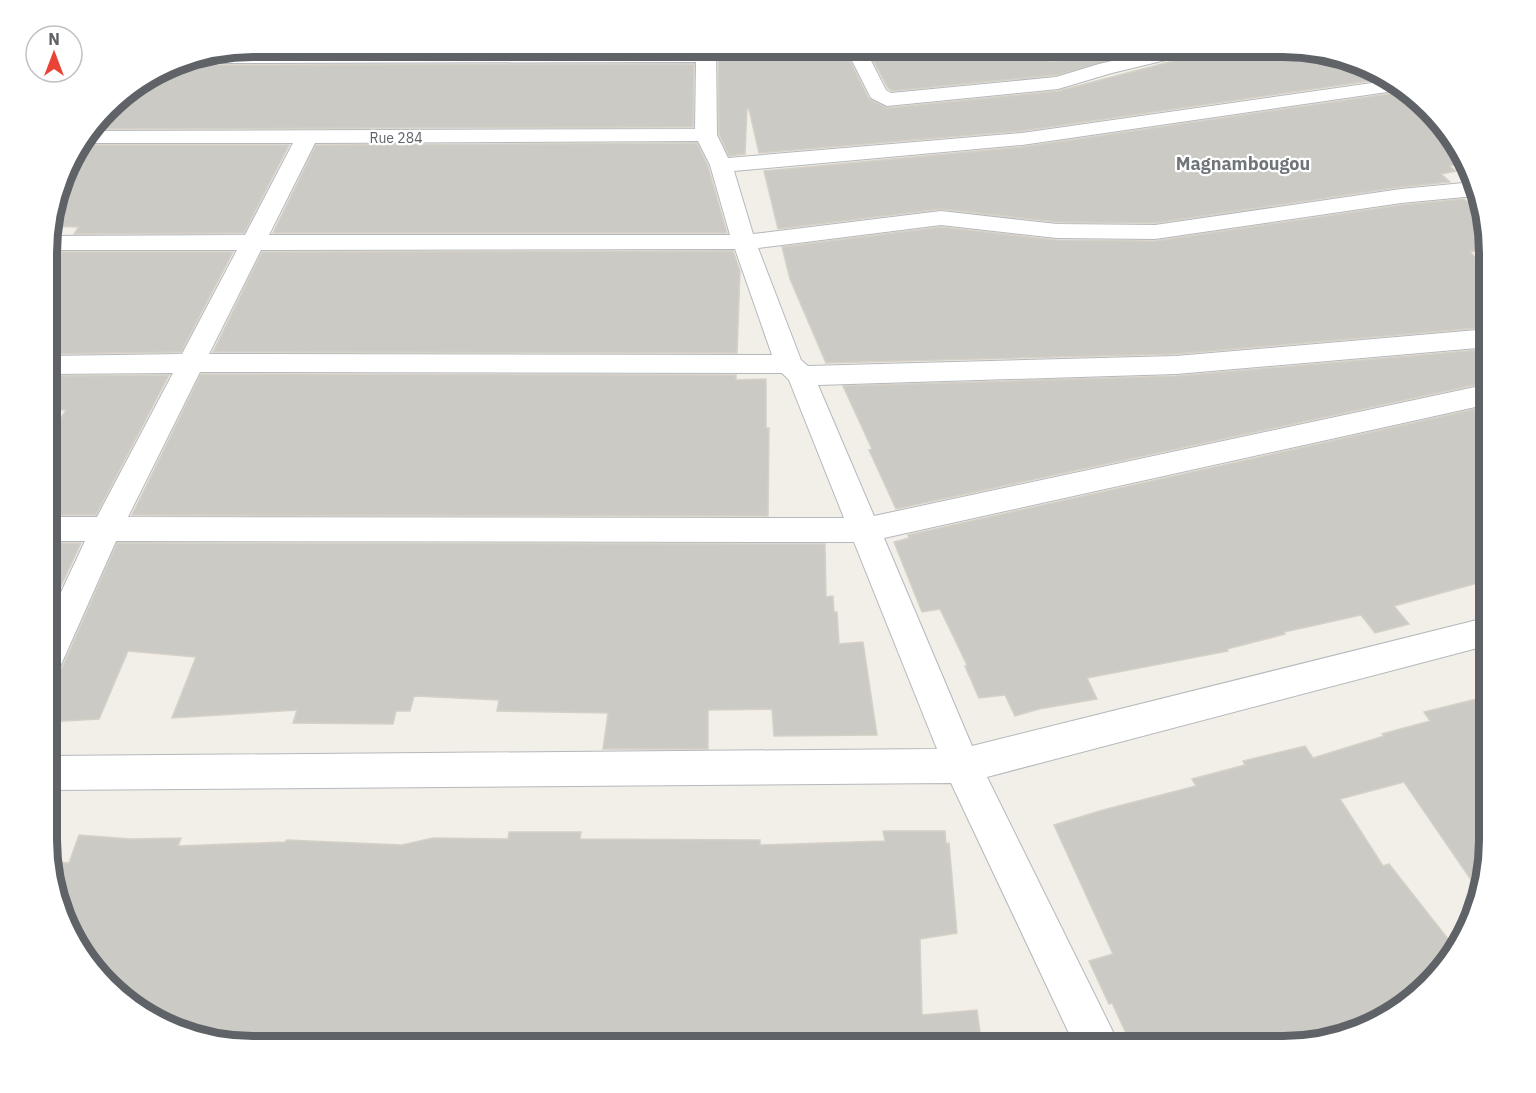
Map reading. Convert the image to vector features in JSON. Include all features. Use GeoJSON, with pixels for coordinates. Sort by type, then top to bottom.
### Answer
{"type":"FeatureCollection","features":[{"type":"Feature","properties":{"kind":"street"},"geometry":{"type":"LineString","coordinates":[[706,57],[706,135],[721,165],[744,242],[795,370],[865,530],[962,766],[1093,1036]]}},
{"type":"Feature","properties":{"kind":"street"},"geometry":{"type":"LineString","coordinates":[[860,57],[878,94],[887,100],[1058,83],[1100,61],[1127,57]]}},
{"type":"Feature","properties":{"kind":"street"},"geometry":{"type":"LineString","coordinates":[[721,165],[1022,139],[1387,87]]}},
{"type":"Feature","properties":{"kind":"street","name":"Rue 284"},"geometry":{"type":"LineString","coordinates":[[96,137],[706,135]]}},
{"type":"Feature","properties":{"kind":"street"},"geometry":{"type":"LineString","coordinates":[[57,637],[106,529],[307,137]]}},
{"type":"Feature","properties":{"kind":"street"},"geometry":{"type":"LineString","coordinates":[[58,243],[744,242],[941,218],[1057,231],[1155,232],[1401,196],[1469,190]]}},
{"type":"Feature","properties":{"kind":"street"},"geometry":{"type":"LineString","coordinates":[[57,365],[192,363],[795,370],[1176,365],[1479,339]]}},
{"type":"Feature","properties":{"kind":"street"},"geometry":{"type":"LineString","coordinates":[[57,529],[865,530],[1479,396]]}},
{"type":"Feature","properties":{"kind":"street"},"geometry":{"type":"LineString","coordinates":[[57,772],[962,766],[1479,634]]}},
{"type":"Feature","properties":{"kind":"building"},"geometry":{"type":"Polygon","coordinates":[[[718,57],[848,57],[869,99],[887,108],[1058,91],[1189,57],[1296,57],[1334,64],[1375,80],[1022,131],[759,153],[749,109],[747,109],[745,154],[729,156],[719,134],[718,57]]]}},
{"type":"Feature","properties":{"kind":"building"},"geometry":{"type":"Polygon","coordinates":[[[871,57],[1045,57],[1049,62],[1087,57],[1125,57],[1056,75],[892,91],[888,88],[871,57]]]}},
{"type":"Feature","properties":{"kind":"building"},"geometry":{"type":"Polygon","coordinates":[[[694,64],[693,127],[102,129],[134,97],[155,83],[198,65],[694,64]]]}},
{"type":"Feature","properties":{"kind":"building"},"geometry":{"type":"Polygon","coordinates":[[[1396,93],[1422,114],[1446,144],[1458,165],[1449,166],[1456,171],[1441,174],[1450,182],[1155,223],[1057,222],[941,209],[778,229],[764,171],[1022,147],[1396,93]]]}},
{"type":"Feature","properties":{"kind":"building"},"geometry":{"type":"Polygon","coordinates":[[[697,143],[708,166],[727,233],[273,233],[316,145],[697,143]]]}},
{"type":"Feature","properties":{"kind":"building"},"geometry":{"type":"Polygon","coordinates":[[[89,145],[289,145],[244,233],[74,234],[79,227],[59,226],[67,190],[89,145]]]}},
{"type":"Feature","properties":{"kind":"building"},"geometry":{"type":"Polygon","coordinates":[[[1464,199],[1473,207],[1479,250],[1470,252],[1479,261],[1479,328],[1176,354],[826,363],[790,279],[782,247],[941,227],[1057,240],[1155,241],[1401,205],[1464,199]]]}},
{"type":"Feature","properties":{"kind":"building"},"geometry":{"type":"Polygon","coordinates":[[[733,251],[740,271],[737,353],[213,352],[262,252],[733,251]]]}},
{"type":"Feature","properties":{"kind":"building"},"geometry":{"type":"Polygon","coordinates":[[[60,252],[233,252],[181,352],[57,354],[57,256],[60,252]]]}},
{"type":"Feature","properties":{"kind":"building"},"geometry":{"type":"Polygon","coordinates":[[[1479,350],[1479,384],[896,509],[843,386],[1176,376],[1479,350]]]}},
{"type":"Feature","properties":{"kind":"building"},"geometry":{"type":"Polygon","coordinates":[[[201,374],[736,375],[736,380],[766,379],[766,428],[769,428],[768,516],[132,515],[201,374]]]}},
{"type":"Feature","properties":{"kind":"building"},"geometry":{"type":"Polygon","coordinates":[[[169,375],[96,515],[57,515],[57,424],[66,410],[57,410],[57,376],[169,375]]]}},
{"type":"Feature","properties":{"kind":"building"},"geometry":{"type":"Polygon","coordinates":[[[1479,408],[1479,583],[1394,606],[1409,624],[1375,633],[1361,615],[1284,632],[1285,634],[1227,649],[1228,651],[1087,678],[1097,699],[1039,709],[1015,716],[1005,695],[979,698],[965,666],[967,665],[940,609],[922,612],[894,542],[909,538],[908,535],[1479,408]]]}},
{"type":"Feature","properties":{"kind":"building"},"geometry":{"type":"Polygon","coordinates":[[[57,543],[81,543],[57,595],[57,543]]]}},
{"type":"Feature","properties":{"kind":"building"},"geometry":{"type":"Polygon","coordinates":[[[117,543],[825,544],[826,597],[833,596],[834,612],[837,612],[839,644],[863,642],[877,735],[774,736],[772,709],[708,710],[708,749],[603,749],[608,713],[497,711],[499,700],[414,696],[410,711],[396,711],[393,724],[293,723],[297,710],[172,718],[196,657],[128,651],[99,719],[57,721],[57,671],[62,668],[117,543]]]}},
{"type":"Feature","properties":{"kind":"building"},"geometry":{"type":"Polygon","coordinates":[[[1479,698],[1479,853],[1473,884],[1404,782],[1340,799],[1383,866],[1389,864],[1450,942],[1422,979],[1402,996],[1370,1016],[1346,1026],[1321,1032],[1283,1036],[1127,1036],[1089,961],[1113,954],[1054,825],[1196,786],[1192,779],[1245,765],[1243,761],[1305,746],[1313,758],[1384,736],[1382,734],[1430,721],[1424,712],[1479,698]]]}},
{"type":"Feature","properties":{"kind":"building"},"geometry":{"type":"Polygon","coordinates":[[[883,831],[945,831],[946,844],[949,843],[957,933],[920,939],[922,1015],[977,1010],[981,1036],[240,1036],[215,1032],[190,1026],[155,1010],[134,996],[106,969],[90,949],[77,927],[64,891],[58,862],[69,863],[79,835],[131,839],[181,838],[178,846],[285,842],[287,840],[402,845],[433,838],[508,839],[509,832],[581,832],[580,839],[760,840],[760,845],[885,841],[883,831]]]}},
{"type":"Feature","properties":{"kind":"district","name":"Magnambougou"},"geometry":{"type":"Point","coordinates":[1243,164]}}]}
